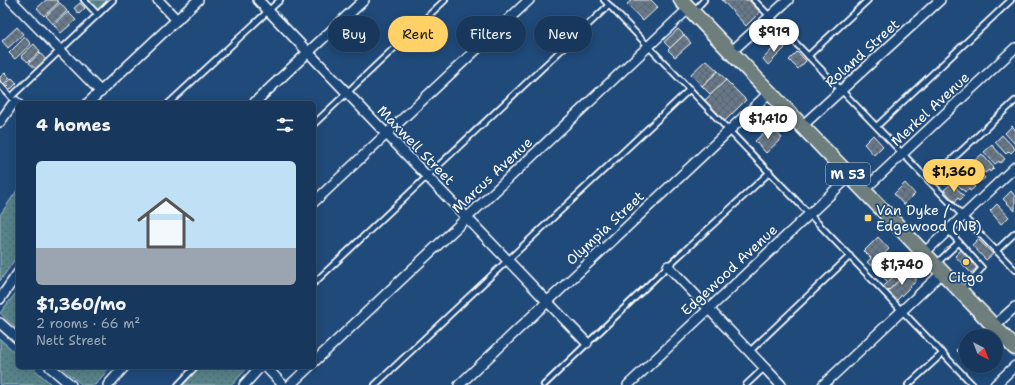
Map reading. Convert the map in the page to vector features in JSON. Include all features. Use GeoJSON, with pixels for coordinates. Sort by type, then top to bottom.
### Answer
{"type":"FeatureCollection","features":[{"type":"Feature","properties":{"kind":"main road","name":"M 53"},"geometry":{"type":"LineString","coordinates":[[688,7],[1015,348]]}},
{"type":"Feature","properties":{"kind":"street"},"geometry":{"type":"LineString","coordinates":[[11,0],[101,92]]}},
{"type":"Feature","properties":{"kind":"street"},"geometry":{"type":"LineString","coordinates":[[158,0],[177,20]]}},
{"type":"Feature","properties":{"kind":"street"},"geometry":{"type":"LineString","coordinates":[[90,101],[198,0]]}},
{"type":"Feature","properties":{"kind":"street","name":"Maxwell Street"},"geometry":{"type":"LineString","coordinates":[[258,0],[587,344]]}},
{"type":"Feature","properties":{"kind":"street"},"geometry":{"type":"LineString","coordinates":[[256,101],[364,0]]}},
{"type":"Feature","properties":{"kind":"street"},"geometry":{"type":"LineString","coordinates":[[316,200],[529,0]]}},
{"type":"Feature","properties":{"kind":"street"},"geometry":{"type":"LineString","coordinates":[[732,52],[788,0]]}},
{"type":"Feature","properties":{"kind":"street","name":"Roland Street"},"geometry":{"type":"LineString","coordinates":[[802,126],[940,0]]}},
{"type":"Feature","properties":{"kind":"street","name":"Marcus Avenue"},"geometry":{"type":"LineString","coordinates":[[316,360],[649,46],[688,7]]}},
{"type":"Feature","properties":{"kind":"street","name":"Merkel Avenue"},"geometry":{"type":"LineString","coordinates":[[864,190],[1015,48]]}},
{"type":"Feature","properties":{"kind":"street","name":"Olympia Street"},"geometry":{"type":"LineString","coordinates":[[459,385],[770,92]]}},
{"type":"Feature","properties":{"kind":"street"},"geometry":{"type":"LineString","coordinates":[[0,122],[15,101]]}},
{"type":"Feature","properties":{"kind":"street"},"geometry":{"type":"LineString","coordinates":[[924,253],[1015,167]]}},
{"type":"Feature","properties":{"kind":"street","name":"Edgewood Avenue"},"geometry":{"type":"LineString","coordinates":[[628,385],[850,176]]}},
{"type":"Feature","properties":{"kind":"street"},"geometry":{"type":"LineString","coordinates":[[668,266],[781,385]]}},
{"type":"Feature","properties":{"kind":"street"},"geometry":{"type":"LineString","coordinates":[[823,385],[902,311],[939,269]]}},
{"type":"Feature","properties":{"kind":"street"},"geometry":{"type":"LineString","coordinates":[[0,299],[16,277]]}},
{"type":"Feature","properties":{"kind":"street"},"geometry":{"type":"LineString","coordinates":[[994,326],[1015,307]]}},
{"type":"Feature","properties":{"kind":"street"},"geometry":{"type":"LineString","coordinates":[[0,323],[16,337]]}},
{"type":"Feature","properties":{"kind":"street"},"geometry":{"type":"LineString","coordinates":[[995,385],[1015,366]]}},
{"type":"Feature","properties":{"kind":"street"},"geometry":{"type":"LineString","coordinates":[[52,369],[71,385]]}},
{"type":"Feature","properties":{"kind":"street"},"geometry":{"type":"LineString","coordinates":[[108,385],[122,369]]}},
{"type":"Feature","properties":{"kind":"street"},"geometry":{"type":"LineString","coordinates":[[244,385],[258,369]]}},
{"type":"Feature","properties":{"kind":"street"},"geometry":{"type":"LineString","coordinates":[[268,369],[283,385]]}},
{"type":"Feature","properties":{"kind":"street"},"geometry":{"type":"LineString","coordinates":[[290,385],[307,369]]}},
{"type":"Feature","properties":{"kind":"lane"},"geometry":{"type":"LineString","coordinates":[[84,0],[98,14]]}},
{"type":"Feature","properties":{"kind":"lane"},"geometry":{"type":"LineString","coordinates":[[0,85],[15,101],[60,50],[113,0]]}},
{"type":"Feature","properties":{"kind":"lane"},"geometry":{"type":"LineString","coordinates":[[171,101],[280,0]]}},
{"type":"Feature","properties":{"kind":"lane"},"geometry":{"type":"LineString","coordinates":[[316,122],[445,0]]}},
{"type":"Feature","properties":{"kind":"lane"},"geometry":{"type":"LineString","coordinates":[[604,0],[973,385]]}},
{"type":"Feature","properties":{"kind":"lane"},"geometry":{"type":"LineString","coordinates":[[688,7],[704,0]]}},
{"type":"Feature","properties":{"kind":"lane"},"geometry":{"type":"LineString","coordinates":[[754,0],[1015,270]]}},
{"type":"Feature","properties":{"kind":"lane"},"geometry":{"type":"LineString","coordinates":[[808,56],[868,0]]}},
{"type":"Feature","properties":{"kind":"lane"},"geometry":{"type":"LineString","coordinates":[[877,126],[1011,0]]}},
{"type":"Feature","properties":{"kind":"lane"},"geometry":{"type":"LineString","coordinates":[[316,281],[609,5]]}},
{"type":"Feature","properties":{"kind":"lane"},"geometry":{"type":"LineString","coordinates":[[375,385],[690,89]]}},
{"type":"Feature","properties":{"kind":"lane"},"geometry":{"type":"LineString","coordinates":[[929,181],[1015,101]]}},
{"type":"Feature","properties":{"kind":"lane"},"geometry":{"type":"LineString","coordinates":[[544,385],[668,266],[770,172]]}},
{"type":"Feature","properties":{"kind":"lane"},"geometry":{"type":"LineString","coordinates":[[948,230],[982,268],[961,292]]}},
{"type":"Feature","properties":{"kind":"lane"},"geometry":{"type":"LineString","coordinates":[[996,251],[1015,233]]}},
{"type":"Feature","properties":{"kind":"lane"},"geometry":{"type":"LineString","coordinates":[[939,269],[959,242]]}},
{"type":"Feature","properties":{"kind":"lane"},"geometry":{"type":"LineString","coordinates":[[749,352],[850,256]]}},
{"type":"Feature","properties":{"kind":"lane"},"geometry":{"type":"LineString","coordinates":[[908,385],[943,353]]}},
{"type":"Feature","properties":{"kind":"lane"},"geometry":{"type":"LineString","coordinates":[[746,385],[764,368]]}},
{"type":"Feature","properties":{"kind":"lane"},"geometry":{"type":"LineString","coordinates":[[178,385],[192,369]]}},
{"type":"Feature","properties":{"kind":"green space"},"geometry":{"type":"Polygon","coordinates":[[[88,0],[109,0],[98,10],[88,0]]]}},
{"type":"Feature","properties":{"kind":"green space"},"geometry":{"type":"Polygon","coordinates":[[[16,192],[16,258],[0,281],[0,215],[16,192]]]}},
{"type":"Feature","properties":{"kind":"green space"},"geometry":{"type":"Polygon","coordinates":[[[16,293],[16,328],[0,313],[16,293]]]}},
{"type":"Feature","properties":{"kind":"green space"},"geometry":{"type":"Polygon","coordinates":[[[0,339],[16,353],[16,369],[34,369],[52,385],[0,385],[0,339]]]}},
{"type":"Feature","properties":{"kind":"green space"},"geometry":{"type":"Polygon","coordinates":[[[63,369],[108,369],[95,385],[82,385],[63,369]]]}},
{"type":"Feature","properties":{"kind":"green space"},"geometry":{"type":"Polygon","coordinates":[[[196,369],[246,369],[232,385],[182,385],[196,369]]]}},
{"type":"Feature","properties":{"kind":"building"},"geometry":{"type":"Polygon","coordinates":[[[46,0],[56,0],[59,2],[44,16],[37,8],[46,0]]]}},
{"type":"Feature","properties":{"kind":"building"},"geometry":{"type":"Polygon","coordinates":[[[632,0],[651,0],[658,7],[643,21],[627,4],[632,0]]]}},
{"type":"Feature","properties":{"kind":"building"},"geometry":{"type":"Polygon","coordinates":[[[722,0],[749,0],[760,12],[746,26],[722,0]]]}},
{"type":"Feature","properties":{"kind":"building"},"geometry":{"type":"Polygon","coordinates":[[[60,3],[67,11],[53,24],[46,16],[60,3]]]}},
{"type":"Feature","properties":{"kind":"building"},"geometry":{"type":"Polygon","coordinates":[[[80,3],[85,8],[79,14],[74,8],[80,3]]]}},
{"type":"Feature","properties":{"kind":"building"},"geometry":{"type":"Polygon","coordinates":[[[68,12],[76,20],[61,33],[54,25],[68,12]]]}},
{"type":"Feature","properties":{"kind":"building"},"geometry":{"type":"Polygon","coordinates":[[[17,27],[23,34],[8,48],[2,41],[17,27]]]}},
{"type":"Feature","properties":{"kind":"building"},"geometry":{"type":"Polygon","coordinates":[[[678,29],[684,35],[670,48],[664,42],[678,29]]]}},
{"type":"Feature","properties":{"kind":"building"},"geometry":{"type":"Polygon","coordinates":[[[684,35],[691,43],[675,57],[668,50],[684,35]]]}},
{"type":"Feature","properties":{"kind":"building"},"geometry":{"type":"Polygon","coordinates":[[[25,37],[31,44],[15,59],[9,53],[25,37]]]}},
{"type":"Feature","properties":{"kind":"building"},"geometry":{"type":"Polygon","coordinates":[[[779,42],[785,48],[768,65],[763,59],[779,42]]]}},
{"type":"Feature","properties":{"kind":"building"},"geometry":{"type":"Polygon","coordinates":[[[34,44],[40,51],[28,62],[21,56],[34,44]]]}},
{"type":"Feature","properties":{"kind":"building"},"geometry":{"type":"Polygon","coordinates":[[[797,52],[806,61],[798,69],[789,60],[797,52]]]}},
{"type":"Feature","properties":{"kind":"building"},"geometry":{"type":"Polygon","coordinates":[[[40,53],[46,60],[36,69],[29,63],[40,53]]]}},
{"type":"Feature","properties":{"kind":"building"},"geometry":{"type":"Polygon","coordinates":[[[706,60],[718,71],[702,86],[691,74],[706,60]]]}},
{"type":"Feature","properties":{"kind":"building"},"geometry":{"type":"Polygon","coordinates":[[[718,71],[726,80],[711,95],[702,86],[718,71]]]}},
{"type":"Feature","properties":{"kind":"building"},"geometry":{"type":"Polygon","coordinates":[[[5,73],[10,78],[4,84],[0,80],[0,77],[5,73]]]}},
{"type":"Feature","properties":{"kind":"building"},"geometry":{"type":"Polygon","coordinates":[[[12,78],[17,83],[11,89],[6,84],[12,78]]]}},
{"type":"Feature","properties":{"kind":"building"},"geometry":{"type":"Polygon","coordinates":[[[726,80],[746,100],[724,122],[704,101],[726,80]]]}},
{"type":"Feature","properties":{"kind":"building"},"geometry":{"type":"Polygon","coordinates":[[[771,126],[782,138],[766,153],[755,141],[771,126]]]}},
{"type":"Feature","properties":{"kind":"building"},"geometry":{"type":"Polygon","coordinates":[[[1012,126],[1015,129],[1015,144],[1005,133],[1012,126]]]}},
{"type":"Feature","properties":{"kind":"building"},"geometry":{"type":"Polygon","coordinates":[[[873,135],[883,146],[874,155],[864,144],[873,135]]]}},
{"type":"Feature","properties":{"kind":"building"},"geometry":{"type":"Polygon","coordinates":[[[1002,135],[1015,149],[1011,153],[1009,151],[1006,154],[995,142],[1002,135]]]}},
{"type":"Feature","properties":{"kind":"building"},"geometry":{"type":"Polygon","coordinates":[[[992,145],[1005,159],[1000,163],[999,161],[995,164],[984,152],[992,145]]]}},
{"type":"Feature","properties":{"kind":"building"},"geometry":{"type":"Polygon","coordinates":[[[982,154],[994,168],[990,172],[989,170],[985,173],[974,161],[982,154]]]}},
{"type":"Feature","properties":{"kind":"building"},"geometry":{"type":"Polygon","coordinates":[[[972,164],[985,178],[976,183],[965,171],[972,164]]]}},
{"type":"Feature","properties":{"kind":"building"},"geometry":{"type":"Polygon","coordinates":[[[962,174],[975,187],[970,191],[969,189],[965,192],[954,181],[962,174]]]}},
{"type":"Feature","properties":{"kind":"building"},"geometry":{"type":"Polygon","coordinates":[[[905,183],[915,194],[904,205],[894,194],[905,183]]]}},
{"type":"Feature","properties":{"kind":"building"},"geometry":{"type":"Polygon","coordinates":[[[952,183],[964,196],[960,200],[958,198],[955,202],[944,190],[952,183]]]}},
{"type":"Feature","properties":{"kind":"building"},"geometry":{"type":"Polygon","coordinates":[[[1011,191],[1015,196],[1015,211],[1003,199],[1011,191]]]}},
{"type":"Feature","properties":{"kind":"building"},"geometry":{"type":"Polygon","coordinates":[[[997,204],[1009,217],[1001,224],[990,211],[997,204]]]}},
{"type":"Feature","properties":{"kind":"building"},"geometry":{"type":"Polygon","coordinates":[[[878,237],[889,249],[871,266],[867,262],[871,258],[864,251],[878,237]]]}},
{"type":"Feature","properties":{"kind":"building"},"geometry":{"type":"Polygon","coordinates":[[[978,239],[993,254],[986,260],[972,245],[978,239]]]}},
{"type":"Feature","properties":{"kind":"building"},"geometry":{"type":"Polygon","coordinates":[[[962,249],[978,267],[971,273],[955,256],[962,249]]]}},
{"type":"Feature","properties":{"kind":"building"},"geometry":{"type":"Polygon","coordinates":[[[900,261],[905,265],[888,282],[883,277],[892,268],[894,271],[897,269],[894,266],[900,261]]]}},
{"type":"Feature","properties":{"kind":"building"},"geometry":{"type":"Polygon","coordinates":[[[905,265],[910,270],[887,292],[883,287],[905,265]]]}},
{"type":"Feature","properties":{"kind":"building"},"geometry":{"type":"Polygon","coordinates":[[[910,270],[916,277],[916,281],[896,301],[887,292],[910,270]]]}},
{"type":"Feature","properties":{"kind":"place","name":"Van Dyke / Edgewood (NB)"},"geometry":{"type":"Point","coordinates":[868,218]}},
{"type":"Feature","properties":{"kind":"place","name":"Citgo"},"geometry":{"type":"Point","coordinates":[966,262]}}]}
